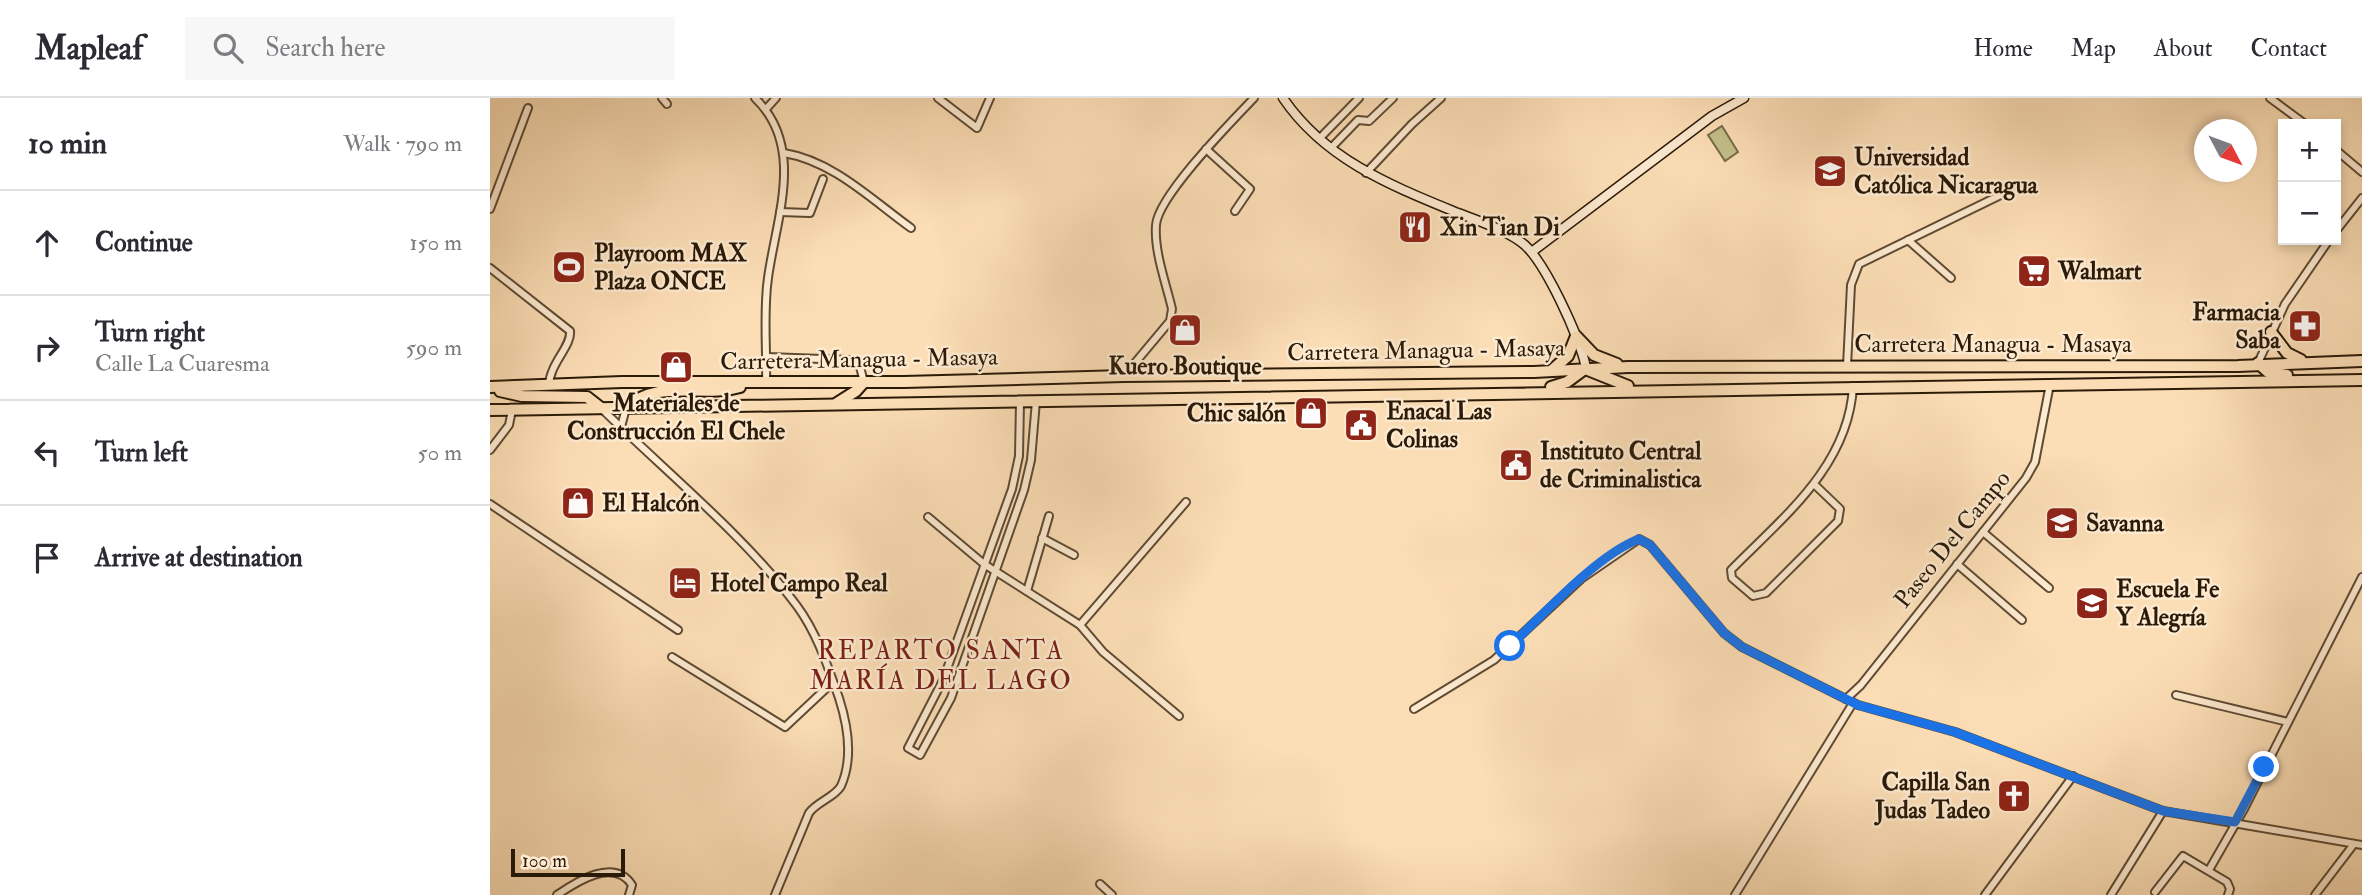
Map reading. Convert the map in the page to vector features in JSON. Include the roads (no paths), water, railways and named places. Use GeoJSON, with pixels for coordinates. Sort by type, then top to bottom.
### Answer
{"type":"FeatureCollection","features":[{"type":"Feature","properties":{"kind":"highway"},"geometry":{"type":"LineString","coordinates":[[2271,332],[2287,353],[2310,362]]}},
{"type":"Feature","properties":{"kind":"highway"},"geometry":{"type":"LineString","coordinates":[[1552,370],[1569,356],[1576,336],[1594,355],[1628,367]]}},
{"type":"Feature","properties":{"kind":"highway","name":"Carretera Managua - Masaya"},"geometry":{"type":"LineString","coordinates":[[490,388],[1628,367],[2095,363],[2238,366],[2258,363],[2362,361]]}},
{"type":"Feature","properties":{"kind":"highway"},"geometry":{"type":"LineString","coordinates":[[2094,384],[2084,375],[2095,363]]}},
{"type":"Feature","properties":{"kind":"highway"},"geometry":{"type":"LineString","coordinates":[[2203,382],[2234,378],[2250,372],[2258,363],[2268,372],[2323,380]]}},
{"type":"Feature","properties":{"kind":"highway"},"geometry":{"type":"LineString","coordinates":[[2063,365],[2073,374],[2067,384]]}},
{"type":"Feature","properties":{"kind":"highway"},"geometry":{"type":"LineString","coordinates":[[1459,394],[1468,389],[1549,387],[1567,382],[1586,368],[1611,381],[1641,389]]}},
{"type":"Feature","properties":{"kind":"highway","name":"Carretera Managua - Masaya"},"geometry":{"type":"LineString","coordinates":[[490,410],[1641,389],[2362,380]]}},
{"type":"Feature","properties":{"kind":"highway"},"geometry":{"type":"LineString","coordinates":[[626,408],[637,398],[653,392],[734,389],[763,382]]}},
{"type":"Feature","properties":{"kind":"highway"},"geometry":{"type":"LineString","coordinates":[[837,403],[864,382],[868,394],[878,404]]}},
{"type":"Feature","properties":{"kind":"highway"},"geometry":{"type":"LineString","coordinates":[[490,388],[522,396],[587,397],[601,408]]}},
{"type":"Feature","properties":{"kind":"street"},"geometry":{"type":"LineString","coordinates":[[755,98],[766,109],[776,126],[784,153],[780,212],[767,286],[763,382]]}},
{"type":"Feature","properties":{"kind":"street"},"geometry":{"type":"LineString","coordinates":[[766,109],[776,98]]}},
{"type":"Feature","properties":{"kind":"street"},"geometry":{"type":"LineString","coordinates":[[938,98],[977,128],[990,98]]}},
{"type":"Feature","properties":{"kind":"street"},"geometry":{"type":"LineString","coordinates":[[1124,376],[1170,321],[1172,309],[1156,223],[1162,207],[1206,149],[1254,98]]}},
{"type":"Feature","properties":{"kind":"street"},"geometry":{"type":"LineString","coordinates":[[1283,98],[1319,139],[1366,173],[1501,230],[1532,251],[1576,336],[1586,368]]}},
{"type":"Feature","properties":{"kind":"street"},"geometry":{"type":"LineString","coordinates":[[1319,139],[1359,98]]}},
{"type":"Feature","properties":{"kind":"street"},"geometry":{"type":"LineString","coordinates":[[1331,148],[1358,120],[1369,121],[1392,98]]}},
{"type":"Feature","properties":{"kind":"street"},"geometry":{"type":"LineString","coordinates":[[1366,173],[1412,124],[1441,98]]}},
{"type":"Feature","properties":{"kind":"street"},"geometry":{"type":"LineString","coordinates":[[1532,251],[1712,116],[1744,98]]}},
{"type":"Feature","properties":{"kind":"street"},"geometry":{"type":"LineString","coordinates":[[2270,98],[2298,119]]}},
{"type":"Feature","properties":{"kind":"street"},"geometry":{"type":"LineString","coordinates":[[490,209],[528,108]]}},
{"type":"Feature","properties":{"kind":"street"},"geometry":{"type":"LineString","coordinates":[[1206,149],[1250,189],[1234,211]]}},
{"type":"Feature","properties":{"kind":"street"},"geometry":{"type":"LineString","coordinates":[[784,153],[806,157],[826,166],[911,228]]}},
{"type":"Feature","properties":{"kind":"street"},"geometry":{"type":"LineString","coordinates":[[2341,154],[2362,172]]}},
{"type":"Feature","properties":{"kind":"street"},"geometry":{"type":"LineString","coordinates":[[780,212],[810,213],[824,179]]}},
{"type":"Feature","properties":{"kind":"street"},"geometry":{"type":"LineString","coordinates":[[1847,366],[1853,272],[1858,264],[2011,190]]}},
{"type":"Feature","properties":{"kind":"street"},"geometry":{"type":"LineString","coordinates":[[2341,225],[2362,198]]}},
{"type":"Feature","properties":{"kind":"street"},"geometry":{"type":"LineString","coordinates":[[1908,240],[1951,278]]}},
{"type":"Feature","properties":{"kind":"street"},"geometry":{"type":"LineString","coordinates":[[2258,363],[2299,280],[2325,245]]}},
{"type":"Feature","properties":{"kind":"street"},"geometry":{"type":"LineString","coordinates":[[490,268],[570,331],[569,341],[550,372],[549,385]]}},
{"type":"Feature","properties":{"kind":"street"},"geometry":{"type":"LineString","coordinates":[[766,357],[850,359],[860,367],[864,382]]}},
{"type":"Feature","properties":{"kind":"street","name":"Paseo Del Campo"},"geometry":{"type":"LineString","coordinates":[[1846,699],[1861,685],[2035,462],[2049,384]]}},
{"type":"Feature","properties":{"kind":"street"},"geometry":{"type":"LineString","coordinates":[[1815,485],[1840,509],[1838,520],[1766,593],[1753,596],[1732,578],[1731,570],[1815,485],[1852,415],[1853,386]]}},
{"type":"Feature","properties":{"kind":"street"},"geometry":{"type":"LineString","coordinates":[[1020,401],[1019,456],[1012,489],[943,680],[908,748],[920,755],[951,698],[996,573],[1031,460],[1036,401]]}},
{"type":"Feature","properties":{"kind":"street"},"geometry":{"type":"LineString","coordinates":[[601,408],[759,560],[799,608],[833,682],[846,731],[848,762],[845,777],[839,791],[816,803],[808,813],[775,895]]}},
{"type":"Feature","properties":{"kind":"street"},"geometry":{"type":"LineString","coordinates":[[621,427],[626,408]]}},
{"type":"Feature","properties":{"kind":"street"},"geometry":{"type":"LineString","coordinates":[[490,450],[509,425],[512,410]]}},
{"type":"Feature","properties":{"kind":"street"},"geometry":{"type":"LineString","coordinates":[[1080,625],[1186,502]]}},
{"type":"Feature","properties":{"kind":"street"},"geometry":{"type":"LineString","coordinates":[[490,504],[678,630]]}},
{"type":"Feature","properties":{"kind":"street"},"geometry":{"type":"LineString","coordinates":[[1027,591],[1049,516]]}},
{"type":"Feature","properties":{"kind":"street"},"geometry":{"type":"LineString","coordinates":[[928,517],[996,573],[1080,625],[1103,652],[1179,716]]}},
{"type":"Feature","properties":{"kind":"street"},"geometry":{"type":"LineString","coordinates":[[1983,532],[2049,588]]}},
{"type":"Feature","properties":{"kind":"street"},"geometry":{"type":"LineString","coordinates":[[1042,537],[1074,555]]}},
{"type":"Feature","properties":{"kind":"street"},"geometry":{"type":"LineString","coordinates":[[1414,709],[1494,660],[1581,579],[1639,539],[1650,545],[1724,633],[1742,647],[1853,702],[1955,732],[2163,811],[2358,845]]}},
{"type":"Feature","properties":{"kind":"street"},"geometry":{"type":"LineString","coordinates":[[1957,564],[2022,620]]}},
{"type":"Feature","properties":{"kind":"street"},"geometry":{"type":"LineString","coordinates":[[2209,870],[2245,809],[2362,577]]}},
{"type":"Feature","properties":{"kind":"street"},"geometry":{"type":"LineString","coordinates":[[672,657],[785,727],[833,682]]}},
{"type":"Feature","properties":{"kind":"street"},"geometry":{"type":"LineString","coordinates":[[2176,695],[2288,722]]}},
{"type":"Feature","properties":{"kind":"street"},"geometry":{"type":"LineString","coordinates":[[1735,895],[1853,702]]}},
{"type":"Feature","properties":{"kind":"street"},"geometry":{"type":"LineString","coordinates":[[1985,895],[2073,776]]}},
{"type":"Feature","properties":{"kind":"street"},"geometry":{"type":"LineString","coordinates":[[2111,895],[2163,811]]}},
{"type":"Feature","properties":{"kind":"street"},"geometry":{"type":"LineString","coordinates":[[2315,895],[2358,845]]}},
{"type":"Feature","properties":{"kind":"street"},"geometry":{"type":"LineString","coordinates":[[2155,892],[2183,856],[2227,882],[2230,889],[2228,895]]}},
{"type":"Feature","properties":{"kind":"street"},"geometry":{"type":"LineString","coordinates":[[556,895],[598,873],[610,871],[628,878],[632,885],[629,895]]}},
{"type":"Feature","properties":{"kind":"street"},"geometry":{"type":"LineString","coordinates":[[1100,884],[1112,895]]}},
{"type":"Feature","properties":{"kind":"place","name":"Universidad Católica Nicaragua"},"geometry":{"type":"Point","coordinates":[1830,171]}},
{"type":"Feature","properties":{"kind":"place","name":"Xin Tian Di"},"geometry":{"type":"Point","coordinates":[1415,227]}},
{"type":"Feature","properties":{"kind":"place","name":"Playroom MAX Plaza ONCE"},"geometry":{"type":"Point","coordinates":[569,267]}},
{"type":"Feature","properties":{"kind":"place","name":"Walmart"},"geometry":{"type":"Point","coordinates":[2034,271]}},
{"type":"Feature","properties":{"kind":"place","name":"Farmacia Saba"},"geometry":{"type":"Point","coordinates":[2305,326]}},
{"type":"Feature","properties":{"kind":"place","name":"Kuero Boutique"},"geometry":{"type":"Point","coordinates":[1185,330]}},
{"type":"Feature","properties":{"kind":"place","name":"Materiales de Construcción El Chele"},"geometry":{"type":"Point","coordinates":[676,367]}},
{"type":"Feature","properties":{"kind":"place","name":"Chic salón"},"geometry":{"type":"Point","coordinates":[1311,413]}},
{"type":"Feature","properties":{"kind":"place","name":"Enacal Las Colinas"},"geometry":{"type":"Point","coordinates":[1361,425]}},
{"type":"Feature","properties":{"kind":"place","name":"Instituto Central de Criminalistica"},"geometry":{"type":"Point","coordinates":[1516,465]}},
{"type":"Feature","properties":{"kind":"place","name":"El Halcón"},"geometry":{"type":"Point","coordinates":[578,503]}},
{"type":"Feature","properties":{"kind":"place","name":"Savanna"},"geometry":{"type":"Point","coordinates":[2062,523]}},
{"type":"Feature","properties":{"kind":"place","name":"Hotel Campo Real"},"geometry":{"type":"Point","coordinates":[685,583]}},
{"type":"Feature","properties":{"kind":"place","name":"Escuela Fe Y Alegría"},"geometry":{"type":"Point","coordinates":[2092,603]}},
{"type":"Feature","properties":{"kind":"place","name":"Capilla San Judas Tadeo"},"geometry":{"type":"Point","coordinates":[2014,796]}},
{"type":"Feature","properties":{"kind":"district","name":"REPARTO SANTA MARÍA DEL LAGO"},"geometry":{"type":"Point","coordinates":[941,665]}}]}
